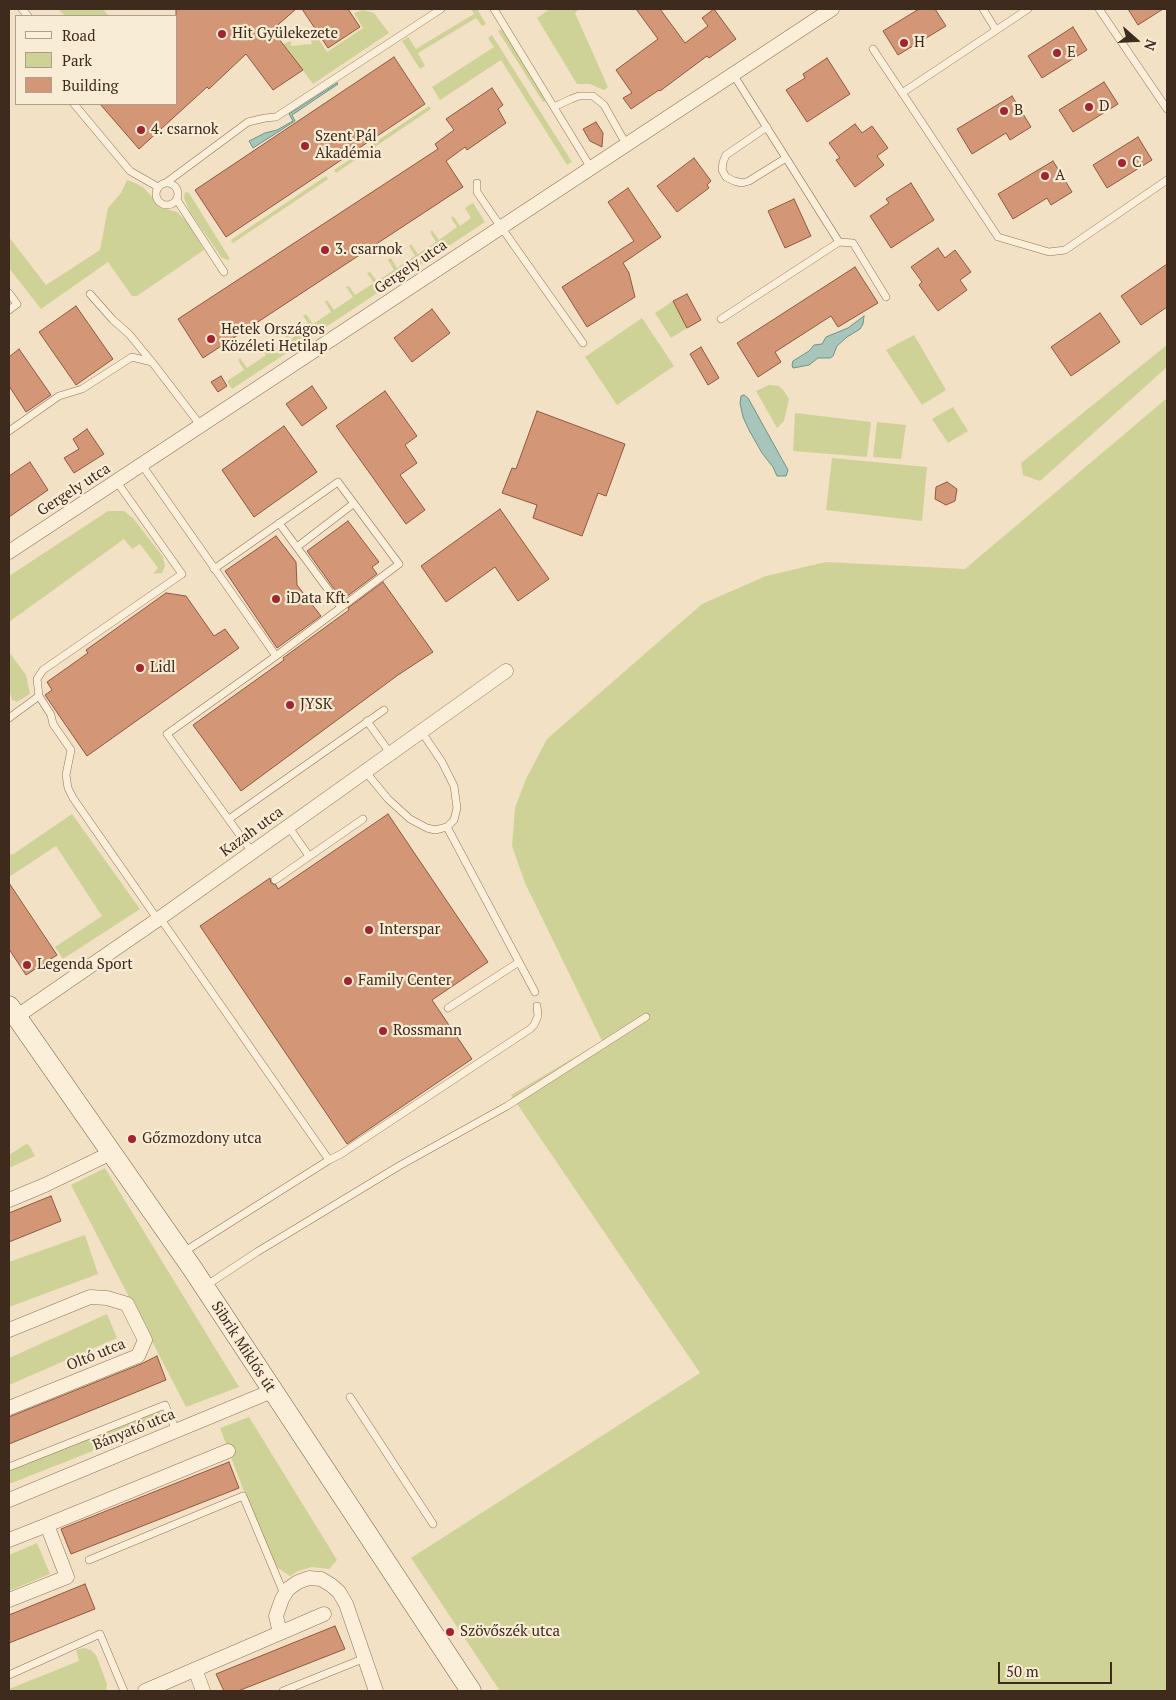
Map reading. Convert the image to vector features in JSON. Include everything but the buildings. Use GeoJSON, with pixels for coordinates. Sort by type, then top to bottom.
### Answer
{"type":"FeatureCollection","features":[{"type":"Feature","properties":{"kind":"street","name":"Gergely utca"},"geometry":{"type":"LineString","coordinates":[[9,552],[832,9]]}},
{"type":"Feature","properties":{"kind":"street","name":"Kazah utca"},"geometry":{"type":"LineString","coordinates":[[12,1012],[159,919],[506,671]]}},
{"type":"Feature","properties":{"kind":"street","name":"Sibrik Miklós út"},"geometry":{"type":"LineString","coordinates":[[12,1012],[182,1253],[471,1691]]}},
{"type":"Feature","properties":{"kind":"street"},"geometry":{"type":"LineString","coordinates":[[9,1200],[111,1153]]}},
{"type":"Feature","properties":{"kind":"street","name":"Oltó utca"},"geometry":{"type":"LineString","coordinates":[[9,1330],[90,1297],[105,1298],[127,1304],[145,1340],[138,1356],[9,1408]]}},
{"type":"Feature","properties":{"kind":"street","name":"Bányató utca"},"geometry":{"type":"LineString","coordinates":[[9,1500],[272,1390]]}},
{"type":"Feature","properties":{"kind":"street"},"geometry":{"type":"LineString","coordinates":[[9,1540],[228,1451]]}},
{"type":"Feature","properties":{"kind":"street"},"geometry":{"type":"LineString","coordinates":[[9,1600],[67,1577],[47,1525]]}},
{"type":"Feature","properties":{"kind":"street"},"geometry":{"type":"LineString","coordinates":[[280,1633],[276,1616],[288,1589],[298,1582],[309,1578],[330,1584],[339,1592],[346,1604],[376,1691]]}},
{"type":"Feature","properties":{"kind":"street"},"geometry":{"type":"LineString","coordinates":[[145,1691],[324,1614]]}},
{"type":"Feature","properties":{"kind":"street"},"geometry":{"type":"LineString","coordinates":[[195,1669],[203,1691]]}},
{"type":"Feature","properties":{"kind":"lane"},"geometry":{"type":"LineString","coordinates":[[177,200],[170,205],[159,202],[156,195],[158,187],[248,122],[276,117],[441,9]]}},
{"type":"Feature","properties":{"kind":"lane"},"geometry":{"type":"LineString","coordinates":[[494,9],[591,168]]}},
{"type":"Feature","properties":{"kind":"lane"},"geometry":{"type":"LineString","coordinates":[[983,9],[996,30]]}},
{"type":"Feature","properties":{"kind":"lane"},"geometry":{"type":"LineString","coordinates":[[902,93],[1028,9]]}},
{"type":"Feature","properties":{"kind":"lane"},"geometry":{"type":"LineString","coordinates":[[1099,9],[1167,109]]}},
{"type":"Feature","properties":{"kind":"lane"},"geometry":{"type":"LineString","coordinates":[[873,49],[998,237],[1049,252],[1065,250],[1167,180]]}},
{"type":"Feature","properties":{"kind":"lane"},"geometry":{"type":"LineString","coordinates":[[733,74],[839,242]]}},
{"type":"Feature","properties":{"kind":"lane"},"geometry":{"type":"LineString","coordinates":[[554,107],[580,96],[593,96],[604,105],[626,144]]}},
{"type":"Feature","properties":{"kind":"lane"},"geometry":{"type":"LineString","coordinates":[[75,105],[130,171],[158,187]]}},
{"type":"Feature","properties":{"kind":"lane"},"geometry":{"type":"LineString","coordinates":[[767,127],[726,155],[722,170],[726,176],[734,181],[749,182],[786,158]]}},
{"type":"Feature","properties":{"kind":"lane"},"geometry":{"type":"LineString","coordinates":[[167,182],[174,184],[178,190],[177,200],[224,272]]}},
{"type":"Feature","properties":{"kind":"lane"},"geometry":{"type":"LineString","coordinates":[[477,183],[477,192],[500,227],[583,343]]}},
{"type":"Feature","properties":{"kind":"lane"},"geometry":{"type":"LineString","coordinates":[[721,319],[839,242],[853,243],[886,296]]}},
{"type":"Feature","properties":{"kind":"lane"},"geometry":{"type":"LineString","coordinates":[[9,293],[17,304],[9,310]]}},
{"type":"Feature","properties":{"kind":"lane"},"geometry":{"type":"LineString","coordinates":[[90,294],[112,320],[129,334],[201,426]]}},
{"type":"Feature","properties":{"kind":"lane"},"geometry":{"type":"LineString","coordinates":[[9,431],[59,396],[82,389],[132,357],[152,362]]}},
{"type":"Feature","properties":{"kind":"lane"},"geometry":{"type":"LineString","coordinates":[[142,465],[276,656]]}},
{"type":"Feature","properties":{"kind":"lane"},"geometry":{"type":"LineString","coordinates":[[117,482],[182,574],[43,670],[37,679],[39,696],[52,715],[53,724],[71,750],[66,775],[68,788],[73,798],[329,1160]]}},
{"type":"Feature","properties":{"kind":"lane"},"geometry":{"type":"LineString","coordinates":[[214,569],[338,482],[399,564],[276,656],[167,734],[252,852]]}},
{"type":"Feature","properties":{"kind":"lane"},"geometry":{"type":"LineString","coordinates":[[297,547],[353,504]]}},
{"type":"Feature","properties":{"kind":"lane"},"geometry":{"type":"LineString","coordinates":[[279,523],[341,607]]}},
{"type":"Feature","properties":{"kind":"lane"},"geometry":{"type":"LineString","coordinates":[[9,718],[39,696]]}},
{"type":"Feature","properties":{"kind":"lane"},"geometry":{"type":"LineString","coordinates":[[228,819],[384,710]]}},
{"type":"Feature","properties":{"kind":"lane"},"geometry":{"type":"LineString","coordinates":[[367,721],[390,753]]}},
{"type":"Feature","properties":{"kind":"lane"},"geometry":{"type":"LineString","coordinates":[[365,771],[388,799],[410,820],[436,830],[447,827],[456,815],[454,786],[442,762],[421,731]]}},
{"type":"Feature","properties":{"kind":"lane"},"geometry":{"type":"LineString","coordinates":[[275,880],[363,820]]}},
{"type":"Feature","properties":{"kind":"lane"},"geometry":{"type":"LineString","coordinates":[[288,826],[309,856]]}},
{"type":"Feature","properties":{"kind":"lane"},"geometry":{"type":"LineString","coordinates":[[447,827],[535,992]]}},
{"type":"Feature","properties":{"kind":"lane"},"geometry":{"type":"LineString","coordinates":[[448,1008],[518,962]]}},
{"type":"Feature","properties":{"kind":"lane"},"geometry":{"type":"LineString","coordinates":[[182,1253],[341,1154],[530,1029],[538,1016],[537,1006]]}},
{"type":"Feature","properties":{"kind":"lane"},"geometry":{"type":"LineString","coordinates":[[204,1287],[256,1252],[399,1166],[507,1106],[646,1017]]}},
{"type":"Feature","properties":{"kind":"lane"},"geometry":{"type":"LineString","coordinates":[[350,1397],[433,1524]]}},
{"type":"Feature","properties":{"kind":"lane"},"geometry":{"type":"LineString","coordinates":[[9,1467],[165,1406],[176,1430]]}},
{"type":"Feature","properties":{"kind":"lane"},"geometry":{"type":"LineString","coordinates":[[89,1560],[243,1496],[284,1595]]}},
{"type":"Feature","properties":{"kind":"lane"},"geometry":{"type":"LineString","coordinates":[[9,1675],[100,1634],[124,1691]]}},
{"type":"Feature","properties":{"kind":"lane"},"geometry":{"type":"LineString","coordinates":[[282,1691],[365,1658]]}},
{"type":"Feature","properties":{"kind":"green space"},"geometry":{"type":"Polygon","coordinates":[[[58,9],[103,9],[108,15],[64,15],[58,9]]]}},
{"type":"Feature","properties":{"kind":"green space"},"geometry":{"type":"Polygon","coordinates":[[[471,9],[477,9],[486,24],[482,26],[476,18],[418,53],[425,66],[420,69],[402,41],[408,37],[416,49],[474,14],[471,9]]]}},
{"type":"Feature","properties":{"kind":"green space"},"geometry":{"type":"Polygon","coordinates":[[[550,9],[580,9],[575,13],[608,87],[604,90],[590,84],[577,84],[537,18],[550,9]]]}},
{"type":"Feature","properties":{"kind":"green space"},"geometry":{"type":"Polygon","coordinates":[[[363,10],[374,13],[389,33],[313,84],[283,44],[291,41],[291,46],[312,44],[310,38],[313,36],[320,41],[327,52],[363,28],[354,13],[363,10]]]}},
{"type":"Feature","properties":{"kind":"green space"},"geometry":{"type":"Polygon","coordinates":[[[502,29],[546,101],[543,102],[498,31],[502,29]]]}},
{"type":"Feature","properties":{"kind":"green space"},"geometry":{"type":"Polygon","coordinates":[[[492,35],[572,162],[567,165],[501,60],[440,100],[432,87],[494,47],[488,38],[492,35]]]}},
{"type":"Feature","properties":{"kind":"green space"},"geometry":{"type":"Polygon","coordinates":[[[429,106],[431,109],[336,173],[334,170],[429,106]]]}},
{"type":"Feature","properties":{"kind":"green space"},"geometry":{"type":"Polygon","coordinates":[[[326,176],[328,179],[233,243],[231,240],[326,176]]]}},
{"type":"Feature","properties":{"kind":"green space"},"geometry":{"type":"Polygon","coordinates":[[[127,180],[144,188],[158,207],[177,212],[187,222],[204,250],[137,296],[132,296],[108,262],[41,309],[9,268],[9,237],[46,285],[100,250],[108,208],[121,193],[127,180]]]}},
{"type":"Feature","properties":{"kind":"green space"},"geometry":{"type":"Polygon","coordinates":[[[185,192],[189,193],[230,259],[222,258],[190,212],[184,198],[185,192]]]}},
{"type":"Feature","properties":{"kind":"green space"},"geometry":{"type":"Polygon","coordinates":[[[473,203],[485,222],[232,389],[227,381],[244,370],[238,360],[240,358],[247,368],[266,355],[260,345],[262,344],[269,353],[288,341],[282,331],[284,329],[291,339],[310,326],[303,316],[306,314],[313,324],[331,312],[325,302],[327,300],[334,310],[353,297],[346,287],[349,286],[355,295],[374,283],[367,273],[370,272],[377,281],[394,270],[388,260],[391,258],[397,268],[415,256],[409,246],[411,244],[418,254],[436,242],[430,232],[432,230],[439,240],[457,227],[451,218],[453,216],[460,226],[471,218],[465,208],[473,203]]]}},
{"type":"Feature","properties":{"kind":"green space"},"geometry":{"type":"Polygon","coordinates":[[[673,301],[687,328],[671,338],[655,313],[673,301]]]}},
{"type":"Feature","properties":{"kind":"green space"},"geometry":{"type":"Polygon","coordinates":[[[642,318],[674,366],[617,405],[585,357],[642,318]]]}},
{"type":"Feature","properties":{"kind":"green space"},"geometry":{"type":"Polygon","coordinates":[[[914,335],[946,390],[922,405],[886,350],[914,335]]]}},
{"type":"Feature","properties":{"kind":"green space"},"geometry":{"type":"Polygon","coordinates":[[[1167,345],[1167,367],[1040,481],[1023,475],[1021,463],[1167,345]]]}},
{"type":"Feature","properties":{"kind":"green space"},"geometry":{"type":"Polygon","coordinates":[[[769,385],[779,386],[789,399],[784,421],[777,428],[756,391],[769,385]]]}},
{"type":"Feature","properties":{"kind":"green space"},"geometry":{"type":"Polygon","coordinates":[[[1167,398],[1167,1691],[500,1691],[411,1558],[700,1373],[511,1095],[602,1041],[525,883],[512,846],[515,808],[526,779],[547,739],[702,604],[766,576],[826,562],[965,569],[1167,398]]]}},
{"type":"Feature","properties":{"kind":"green space"},"geometry":{"type":"Polygon","coordinates":[[[953,407],[968,431],[948,443],[932,419],[953,407]]]}},
{"type":"Feature","properties":{"kind":"green space"},"geometry":{"type":"Polygon","coordinates":[[[795,413],[871,422],[867,457],[793,451],[795,413]]]}},
{"type":"Feature","properties":{"kind":"green space"},"geometry":{"type":"Polygon","coordinates":[[[877,422],[906,425],[901,459],[873,457],[877,422]]]}},
{"type":"Feature","properties":{"kind":"green space"},"geometry":{"type":"Polygon","coordinates":[[[832,458],[927,467],[922,521],[826,510],[832,458]]]}},
{"type":"Feature","properties":{"kind":"green space"},"geometry":{"type":"Polygon","coordinates":[[[108,511],[124,511],[133,518],[163,557],[165,566],[162,573],[153,574],[158,568],[140,544],[132,549],[124,539],[9,622],[9,576],[108,511]]]}},
{"type":"Feature","properties":{"kind":"green space"},"geometry":{"type":"Polygon","coordinates":[[[9,652],[26,675],[30,694],[17,702],[12,700],[9,689],[9,652]]]}},
{"type":"Feature","properties":{"kind":"green space"},"geometry":{"type":"Polygon","coordinates":[[[72,814],[140,909],[63,959],[55,947],[102,916],[56,846],[9,877],[9,852],[12,855],[72,814]]]}},
{"type":"Feature","properties":{"kind":"green space"},"geometry":{"type":"Polygon","coordinates":[[[26,1144],[29,1145],[35,1156],[9,1168],[9,1155],[26,1144]]]}},
{"type":"Feature","properties":{"kind":"green space"},"geometry":{"type":"Polygon","coordinates":[[[105,1168],[239,1387],[186,1407],[71,1185],[105,1168]]]}},
{"type":"Feature","properties":{"kind":"green space"},"geometry":{"type":"Polygon","coordinates":[[[85,1235],[98,1274],[9,1307],[9,1262],[85,1235]]]}},
{"type":"Feature","properties":{"kind":"green space"},"geometry":{"type":"Polygon","coordinates":[[[107,1314],[117,1338],[9,1385],[9,1358],[107,1314]]]}},
{"type":"Feature","properties":{"kind":"green space"},"geometry":{"type":"Polygon","coordinates":[[[158,1409],[164,1423],[9,1484],[9,1471],[158,1409]]]}},
{"type":"Feature","properties":{"kind":"green space"},"geometry":{"type":"Polygon","coordinates":[[[249,1417],[337,1560],[329,1569],[312,1567],[298,1571],[290,1576],[271,1563],[220,1428],[249,1417]]]}},
{"type":"Feature","properties":{"kind":"green space"},"geometry":{"type":"Polygon","coordinates":[[[37,1543],[50,1574],[9,1591],[9,1555],[37,1543]]]}},
{"type":"Feature","properties":{"kind":"green space"},"geometry":{"type":"Polygon","coordinates":[[[84,1648],[91,1650],[96,1655],[107,1684],[106,1691],[9,1691],[9,1689],[79,1661],[76,1650],[84,1648]]]}},
{"type":"Feature","properties":{"kind":"water"},"geometry":{"type":"Polygon","coordinates":[[[337,83],[292,115],[295,121],[253,148],[249,141],[265,133],[277,130],[293,121],[289,114],[337,83]]]}},
{"type":"Feature","properties":{"kind":"water"},"geometry":{"type":"Polygon","coordinates":[[[864,316],[860,329],[837,346],[833,356],[830,358],[818,358],[809,365],[793,368],[793,361],[809,351],[814,345],[822,344],[826,337],[848,328],[864,316]]]}},
{"type":"Feature","properties":{"kind":"water"},"geometry":{"type":"Polygon","coordinates":[[[744,395],[748,398],[788,470],[786,476],[777,476],[749,430],[743,417],[740,403],[741,396],[744,395]]]}},
{"type":"Feature","properties":{"kind":"place","name":"Hit Gyülekezete"},"geometry":{"type":"Point","coordinates":[222,34]}},
{"type":"Feature","properties":{"kind":"place","name":"H"},"geometry":{"type":"Point","coordinates":[904,43]}},
{"type":"Feature","properties":{"kind":"place","name":"E"},"geometry":{"type":"Point","coordinates":[1057,53]}},
{"type":"Feature","properties":{"kind":"place","name":"D"},"geometry":{"type":"Point","coordinates":[1089,107]}},
{"type":"Feature","properties":{"kind":"place","name":"B"},"geometry":{"type":"Point","coordinates":[1004,111]}},
{"type":"Feature","properties":{"kind":"place","name":"4. csarnok"},"geometry":{"type":"Point","coordinates":[141,130]}},
{"type":"Feature","properties":{"kind":"place","name":"Szent Pál Akadémia"},"geometry":{"type":"Point","coordinates":[305,146]}},
{"type":"Feature","properties":{"kind":"place","name":"C"},"geometry":{"type":"Point","coordinates":[1122,163]}},
{"type":"Feature","properties":{"kind":"place","name":"A"},"geometry":{"type":"Point","coordinates":[1045,176]}},
{"type":"Feature","properties":{"kind":"place","name":"3. csarnok"},"geometry":{"type":"Point","coordinates":[325,250]}},
{"type":"Feature","properties":{"kind":"place","name":"Hetek Országos Közéleti Hetilap"},"geometry":{"type":"Point","coordinates":[211,339]}},
{"type":"Feature","properties":{"kind":"place","name":"iData Kft."},"geometry":{"type":"Point","coordinates":[276,599]}},
{"type":"Feature","properties":{"kind":"place","name":"Lidl"},"geometry":{"type":"Point","coordinates":[140,668]}},
{"type":"Feature","properties":{"kind":"place","name":"JYSK"},"geometry":{"type":"Point","coordinates":[290,705]}},
{"type":"Feature","properties":{"kind":"place","name":"Interspar"},"geometry":{"type":"Point","coordinates":[369,930]}},
{"type":"Feature","properties":{"kind":"place","name":"Legenda Sport"},"geometry":{"type":"Point","coordinates":[27,965]}},
{"type":"Feature","properties":{"kind":"place","name":"Family Center"},"geometry":{"type":"Point","coordinates":[348,981]}},
{"type":"Feature","properties":{"kind":"place","name":"Rossmann"},"geometry":{"type":"Point","coordinates":[383,1031]}},
{"type":"Feature","properties":{"kind":"place","name":"Gőzmozdony utca"},"geometry":{"type":"Point","coordinates":[132,1139]}},
{"type":"Feature","properties":{"kind":"place","name":"Szövőszék utca"},"geometry":{"type":"Point","coordinates":[450,1632]}}]}
